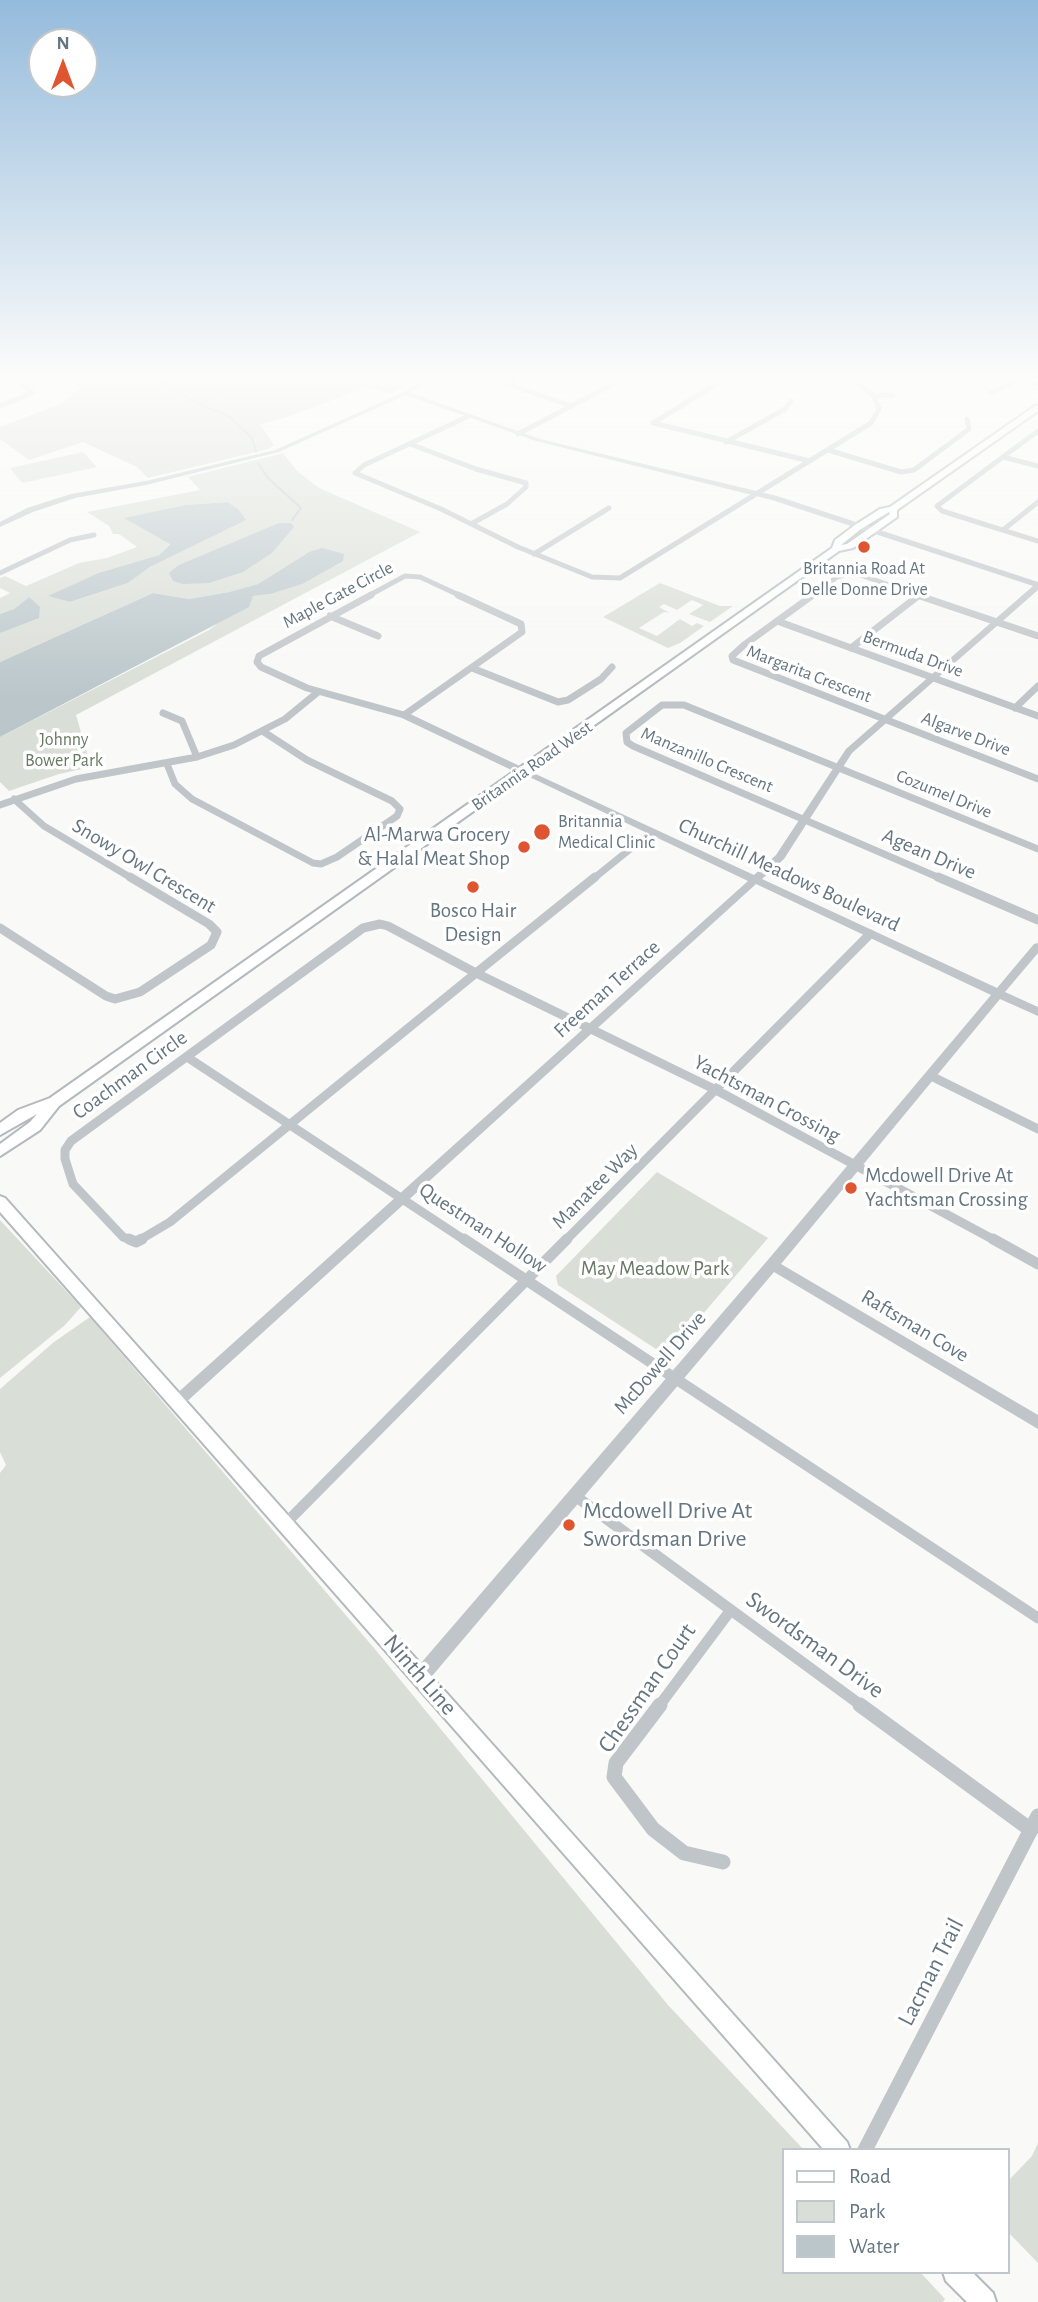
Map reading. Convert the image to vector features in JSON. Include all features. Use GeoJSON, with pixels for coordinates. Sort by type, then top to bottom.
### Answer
{"type":"FeatureCollection","features":[{"type":"Feature","properties":{"kind":"main road","name":"Britannia Road West"},"geometry":{"type":"LineString","coordinates":[[836,549],[838,542],[858,527],[883,511],[893,509],[930,482]]}},
{"type":"Feature","properties":{"kind":"main road","name":"Britannia Road West"},"geometry":{"type":"LineString","coordinates":[[0,1151],[34,1126],[55,1102],[836,549],[850,546],[870,532],[894,514],[893,509]]}},
{"type":"Feature","properties":{"kind":"main road","name":"Britannia Road West"},"geometry":{"type":"LineString","coordinates":[[0,1130],[23,1114],[55,1102]]}},
{"type":"Feature","properties":{"kind":"main road","name":"Ninth Line"},"geometry":{"type":"LineString","coordinates":[[0,1202],[837,2148]]}},
{"type":"Feature","properties":{"kind":"main road"},"geometry":{"type":"LineString","coordinates":[[957,2274],[984,2302]]}},
{"type":"Feature","properties":{"kind":"street"},"geometry":{"type":"LineString","coordinates":[[0,525],[30,510],[74,496],[139,482]]}},
{"type":"Feature","properties":{"kind":"street"},"geometry":{"type":"LineString","coordinates":[[377,482],[534,554],[592,577],[620,578],[777,482]]}},
{"type":"Feature","properties":{"kind":"street"},"geometry":{"type":"LineString","coordinates":[[471,523],[507,504],[526,487],[524,482]]}},
{"type":"Feature","properties":{"kind":"street"},"geometry":{"type":"LineString","coordinates":[[713,482],[759,494],[1038,585]]}},
{"type":"Feature","properties":{"kind":"street"},"geometry":{"type":"LineString","coordinates":[[969,482],[937,506],[942,512],[1038,541]]}},
{"type":"Feature","properties":{"kind":"street"},"geometry":{"type":"LineString","coordinates":[[1003,530],[1038,502]]}},
{"type":"Feature","properties":{"kind":"street"},"geometry":{"type":"LineString","coordinates":[[534,554],[609,508]]}},
{"type":"Feature","properties":{"kind":"street"},"geometry":{"type":"LineString","coordinates":[[0,573],[70,540],[94,535]]}},
{"type":"Feature","properties":{"kind":"street","name":"Margarita Crescent"},"geometry":{"type":"LineString","coordinates":[[883,719],[733,660],[734,653],[846,574],[860,575],[1038,636]]}},
{"type":"Feature","properties":{"kind":"street","name":"Maple Gate Circle"},"geometry":{"type":"LineString","coordinates":[[404,715],[522,632],[523,628],[513,620],[420,577],[396,579],[264,652],[257,662],[261,667],[318,692],[404,715],[524,772]]}},
{"type":"Feature","properties":{"kind":"street","name":"Freeman Terrace"},"geometry":{"type":"LineString","coordinates":[[178,1401],[788,849],[849,751],[1038,585]]}},
{"type":"Feature","properties":{"kind":"street"},"geometry":{"type":"LineString","coordinates":[[851,648],[918,596]]}},
{"type":"Feature","properties":{"kind":"street"},"geometry":{"type":"LineString","coordinates":[[330,616],[378,636]]}},
{"type":"Feature","properties":{"kind":"street","name":"Bermuda Drive"},"geometry":{"type":"LineString","coordinates":[[777,621],[1038,716]]}},
{"type":"Feature","properties":{"kind":"street"},"geometry":{"type":"LineString","coordinates":[[472,668],[558,702],[568,700],[601,679],[612,667]]}},
{"type":"Feature","properties":{"kind":"street"},"geometry":{"type":"LineString","coordinates":[[1015,708],[1038,686]]}},
{"type":"Feature","properties":{"kind":"street"},"geometry":{"type":"LineString","coordinates":[[0,805],[76,779],[197,757],[264,732],[303,706],[318,692]]}},
{"type":"Feature","properties":{"kind":"street","name":"Manzanillo Crescent"},"geometry":{"type":"LineString","coordinates":[[806,820],[633,746],[627,742],[625,733],[662,705],[677,703],[837,768]]}},
{"type":"Feature","properties":{"kind":"street"},"geometry":{"type":"LineString","coordinates":[[163,713],[182,721],[197,757]]}},
{"type":"Feature","properties":{"kind":"street","name":"Algarve Drive"},"geometry":{"type":"LineString","coordinates":[[883,719],[1038,779]]}},
{"type":"Feature","properties":{"kind":"street"},"geometry":{"type":"LineString","coordinates":[[167,764],[175,784],[192,799],[313,863],[331,861],[397,816],[400,810],[392,801],[307,760],[264,732]]}},
{"type":"Feature","properties":{"kind":"street","name":"Cozumel Drive"},"geometry":{"type":"LineString","coordinates":[[837,768],[1038,849]]}},
{"type":"Feature","properties":{"kind":"street","name":"Churchill Meadows Boulevard"},"geometry":{"type":"LineString","coordinates":[[524,772],[1038,1012]]}},
{"type":"Feature","properties":{"kind":"street","name":"Snowy Owl Crescent"},"geometry":{"type":"LineString","coordinates":[[0,928],[106,996],[115,999],[139,992],[211,945],[217,932],[209,924],[44,826],[14,799]]}},
{"type":"Feature","properties":{"kind":"street","name":"Agean Drive"},"geometry":{"type":"LineString","coordinates":[[806,820],[1038,920]]}},
{"type":"Feature","properties":{"kind":"street","name":"Coachman Circle"},"geometry":{"type":"LineString","coordinates":[[476,973],[388,926],[371,925],[71,1141],[65,1150],[65,1159],[73,1184],[123,1237],[136,1242],[149,1237],[476,973],[650,832]]}},
{"type":"Feature","properties":{"kind":"street","name":"Manatee Way"},"geometry":{"type":"LineString","coordinates":[[286,1523],[870,934]]}},
{"type":"Feature","properties":{"kind":"street","name":"McDowell Drive"},"geometry":{"type":"LineString","coordinates":[[421,1676],[772,1265],[1038,946]]}},
{"type":"Feature","properties":{"kind":"street","name":"Yachtsman Crossing"},"geometry":{"type":"LineString","coordinates":[[476,973],[716,1090],[1038,1264]]}},
{"type":"Feature","properties":{"kind":"street","name":"Questman Hollow"},"geometry":{"type":"LineString","coordinates":[[187,1057],[1038,1618]]}},
{"type":"Feature","properties":{"kind":"street"},"geometry":{"type":"LineString","coordinates":[[931,1076],[1038,1129]]}},
{"type":"Feature","properties":{"kind":"street","name":"Raftsman Cove"},"geometry":{"type":"LineString","coordinates":[[772,1265],[1038,1423]]}},
{"type":"Feature","properties":{"kind":"street","name":"Swordsman Drive"},"geometry":{"type":"LineString","coordinates":[[574,1495],[1031,1830]]}},
{"type":"Feature","properties":{"kind":"street","name":"Chessman Court"},"geometry":{"type":"LineString","coordinates":[[723,1862],[684,1853],[653,1829],[614,1777],[616,1763],[730,1611]]}},
{"type":"Feature","properties":{"kind":"street","name":"Lacman Trail"},"geometry":{"type":"LineString","coordinates":[[866,2148],[1038,1815]]}},
{"type":"Feature","properties":{"kind":"green space","name":"Johnny Bower Park"},"geometry":{"type":"Polygon","coordinates":[[[193,482],[312,482],[420,532],[76,715],[91,767],[59,774],[9,791],[0,782],[0,737],[209,630],[253,596],[270,594],[309,552],[258,584],[229,592],[189,599],[153,593],[0,662],[0,633],[18,625],[29,597],[14,609],[0,614],[0,598],[10,593],[0,588],[0,578],[5,576],[26,586],[79,563],[107,558],[137,547],[119,534],[113,534],[109,526],[87,512],[200,490],[193,482]],[[227,502],[185,505],[125,518],[170,543],[159,555],[98,573],[49,596],[70,602],[128,583],[150,567],[245,520],[227,502]]]}},
{"type":"Feature","properties":{"kind":"green space"},"geometry":{"type":"Polygon","coordinates":[[[660,583],[720,606],[733,606],[710,622],[689,614],[703,605],[692,600],[677,610],[664,604],[659,607],[670,613],[664,612],[639,628],[657,636],[680,619],[692,626],[697,623],[704,626],[668,648],[603,617],[660,583]]]}},
{"type":"Feature","properties":{"kind":"green space","name":"May Meadow Park"},"geometry":{"type":"Polygon","coordinates":[[[657,1172],[768,1238],[672,1350],[659,1351],[558,1285],[556,1276],[657,1172]]]}},
{"type":"Feature","properties":{"kind":"green space"},"geometry":{"type":"Polygon","coordinates":[[[0,1220],[81,1307],[65,1325],[0,1378],[0,1220]]]}},
{"type":"Feature","properties":{"kind":"green space"},"geometry":{"type":"Polygon","coordinates":[[[90,1317],[374,1648],[668,2005],[802,2148],[782,2148],[782,2274],[922,2274],[945,2299],[943,2302],[0,2302],[0,1473],[6,1465],[0,1452],[0,1389],[54,1342],[90,1317]]]}},
{"type":"Feature","properties":{"kind":"green space"},"geometry":{"type":"Polygon","coordinates":[[[1038,2143],[1038,2263],[1010,2234],[1010,2179],[1032,2156],[1038,2143]]]}},
{"type":"Feature","properties":{"kind":"water"},"geometry":{"type":"Polygon","coordinates":[[[227,502],[238,509],[246,520],[150,567],[128,583],[70,602],[48,596],[98,573],[159,555],[170,544],[124,518],[185,505],[227,502]]]}},
{"type":"Feature","properties":{"kind":"water"},"geometry":{"type":"Polygon","coordinates":[[[279,523],[291,523],[294,527],[272,553],[243,572],[209,583],[183,584],[173,581],[169,573],[179,565],[279,523]]]}},
{"type":"Feature","properties":{"kind":"water"},"geometry":{"type":"Polygon","coordinates":[[[322,548],[344,554],[343,561],[302,584],[270,594],[253,596],[249,607],[0,737],[0,662],[153,593],[189,599],[229,592],[258,584],[309,552],[322,548]]]}},
{"type":"Feature","properties":{"kind":"water"},"geometry":{"type":"Polygon","coordinates":[[[29,597],[40,607],[39,618],[0,633],[0,614],[14,609],[29,597]]]}},
{"type":"Feature","properties":{"kind":"waterway"},"geometry":{"type":"LineString","coordinates":[[273,482],[301,508],[292,520]]}},
{"type":"Feature","properties":{"kind":"place","name":"Britannia Road At Delle Donne Drive"},"geometry":{"type":"Point","coordinates":[864,547]}},
{"type":"Feature","properties":{"kind":"place","name":"Britannia Medical Clinic"},"geometry":{"type":"Point","coordinates":[542,832]}},
{"type":"Feature","properties":{"kind":"place","name":"Al-Marwa Grocery & Halal Meat Shop"},"geometry":{"type":"Point","coordinates":[524,847]}},
{"type":"Feature","properties":{"kind":"place","name":"Bosco Hair Design"},"geometry":{"type":"Point","coordinates":[473,887]}},
{"type":"Feature","properties":{"kind":"place","name":"Mcdowell Drive At Yachtsman Crossing"},"geometry":{"type":"Point","coordinates":[851,1188]}},
{"type":"Feature","properties":{"kind":"place","name":"Mcdowell Drive At Swordsman Drive"},"geometry":{"type":"Point","coordinates":[569,1525]}}]}
